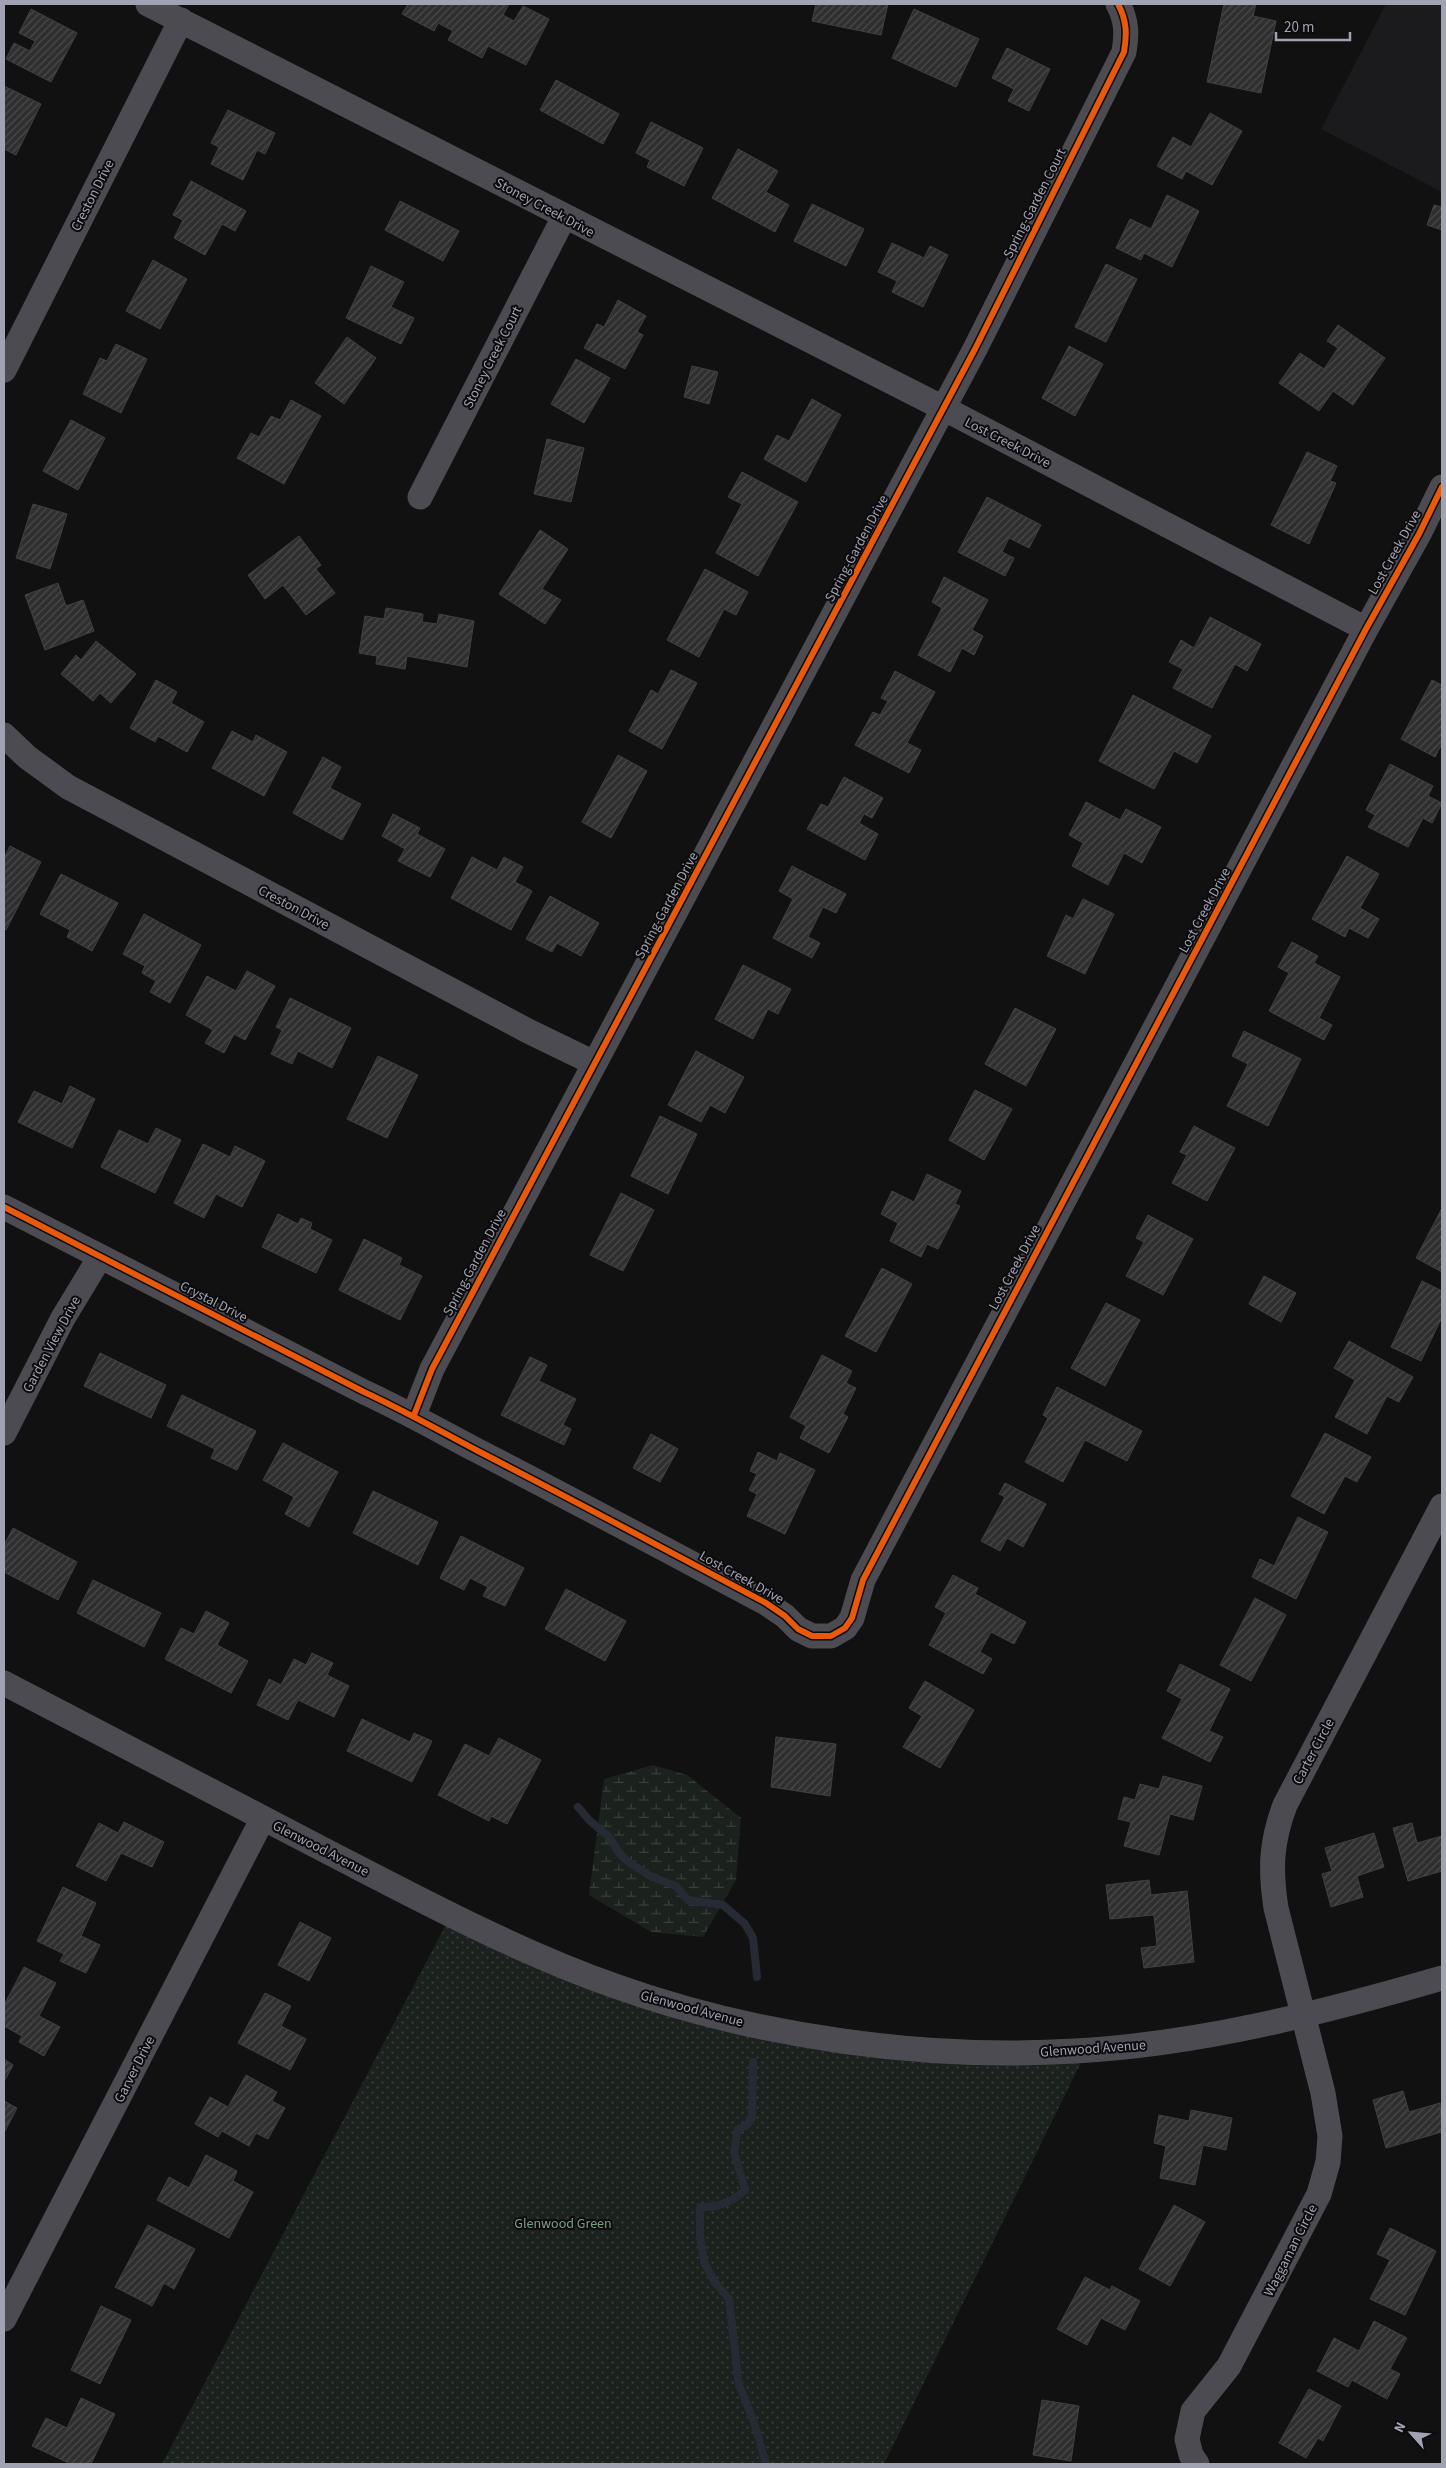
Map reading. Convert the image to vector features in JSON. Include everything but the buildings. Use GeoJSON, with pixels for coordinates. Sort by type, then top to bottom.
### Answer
{"type":"FeatureCollection","features":[{"type":"Feature","properties":{"kind":"street","name":"Stoney Creek Drive"},"geometry":{"type":"LineString","coordinates":[[148,4],[943,408]]}},
{"type":"Feature","properties":{"kind":"street","name":"Spring-Garden Court"},"geometry":{"type":"LineString","coordinates":[[943,408],[1124,52],[1127,34],[1124,15],[1118,4]]}},
{"type":"Feature","properties":{"kind":"street","name":"Creston Drive"},"geometry":{"type":"LineString","coordinates":[[4,370],[181,20]]}},
{"type":"Feature","properties":{"kind":"street","name":"Stoney Creek Court"},"geometry":{"type":"LineString","coordinates":[[420,496],[564,217]]}},
{"type":"Feature","properties":{"kind":"street","name":"Lost Creek Drive"},"geometry":{"type":"LineString","coordinates":[[943,408],[1366,629]]}},
{"type":"Feature","properties":{"kind":"street","name":"Spring-Garden Drive"},"geometry":{"type":"LineString","coordinates":[[414,1415],[432,1369],[594,1062],[661,942],[943,408]]}},
{"type":"Feature","properties":{"kind":"street","name":"Lost Creek Drive"},"geometry":{"type":"LineString","coordinates":[[414,1415],[766,1603],[786,1616],[798,1629],[812,1636],[831,1636],[845,1628],[852,1618],[863,1580],[1366,629],[1419,534],[1442,487]]}},
{"type":"Feature","properties":{"kind":"street","name":"Creston Drive"},"geometry":{"type":"LineString","coordinates":[[4,735],[27,757],[68,787],[528,1031],[594,1062]]}},
{"type":"Feature","properties":{"kind":"street","name":"Crystal Drive"},"geometry":{"type":"LineString","coordinates":[[4,1207],[414,1415]]}},
{"type":"Feature","properties":{"kind":"street","name":"Garden View Drive"},"geometry":{"type":"LineString","coordinates":[[4,1432],[63,1318],[100,1257]]}},
{"type":"Feature","properties":{"kind":"street","name":"Carter Circle"},"geometry":{"type":"LineString","coordinates":[[1303,2016],[1276,1908],[1271,1877],[1277,1826],[1285,1805],[1442,1506]]}},
{"type":"Feature","properties":{"kind":"street","name":"Glenwood Avenue"},"geometry":{"type":"LineString","coordinates":[[4,1684],[451,1915],[558,1964],[617,1987],[675,2005],[782,2031],[863,2044],[921,2050],[1070,2052],[1205,2038],[1303,2016],[1442,1978]]}},
{"type":"Feature","properties":{"kind":"street","name":"Garver Drive"},"geometry":{"type":"LineString","coordinates":[[4,2319],[263,1818]]}},
{"type":"Feature","properties":{"kind":"street","name":"Waggaman Circle"},"geometry":{"type":"LineString","coordinates":[[1197,2464],[1191,2456],[1187,2439],[1192,2411],[1229,2366],[1319,2194],[1328,2162],[1330,2136],[1328,2117],[1303,2016]]}},
{"type":"Feature","properties":{"kind":"shaded area"},"geometry":{"type":"Polygon","coordinates":[[[1386,4],[1442,4],[1442,192],[1321,129],[1386,4]]]}},
{"type":"Feature","properties":{"kind":"green space"},"geometry":{"type":"Polygon","coordinates":[[[653,1765],[687,1775],[741,1818],[736,1880],[703,1937],[651,1932],[589,1895],[604,1779],[653,1765]]]}},
{"type":"Feature","properties":{"kind":"green space","name":"Glenwood Green"},"geometry":{"type":"Polygon","coordinates":[[[451,1915],[557,1964],[782,2031],[1087,2050],[884,2464],[162,2464],[451,1915]]]}},
{"type":"Feature","properties":{"kind":"waterway"},"geometry":{"type":"LineString","coordinates":[[578,1807],[589,1820],[609,1837],[627,1861],[650,1876],[676,1886],[688,1900],[723,1905],[745,1924],[753,1938],[757,1977]]}},
{"type":"Feature","properties":{"kind":"waterway"},"geometry":{"type":"LineString","coordinates":[[753,2062],[752,2118],[746,2126],[738,2129],[734,2152],[745,2190],[735,2198],[724,2203],[700,2207],[700,2236],[704,2262],[714,2281],[729,2299],[739,2385],[754,2422],[766,2464]]}},
{"type":"Feature","properties":{"kind":"cycle path"},"geometry":{"type":"LineString","coordinates":[[414,1415],[432,1369],[975,349],[1124,52],[1126,28],[1118,4]]}},
{"type":"Feature","properties":{"kind":"cycle path"},"geometry":{"type":"LineString","coordinates":[[4,1207],[407,1413],[766,1603],[785,1616],[798,1629],[812,1636],[831,1636],[845,1628],[852,1618],[863,1580],[1366,629],[1419,534],[1442,487]]}}]}
